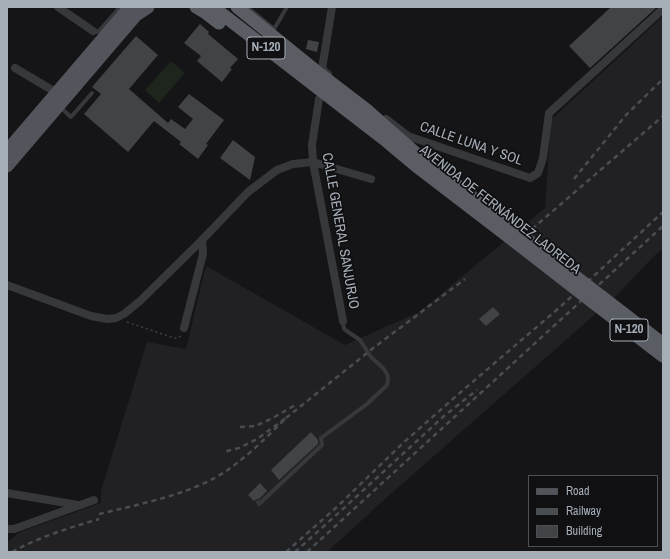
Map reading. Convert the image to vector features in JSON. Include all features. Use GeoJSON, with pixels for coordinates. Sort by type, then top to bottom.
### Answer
{"type":"FeatureCollection","features":[{"type":"Feature","properties":{"kind":"highway"},"geometry":{"type":"LineString","coordinates":[[196,7],[293,78],[319,81]]}},
{"type":"Feature","properties":{"kind":"highway","name":"N-120"},"geometry":{"type":"LineString","coordinates":[[212,7],[319,81]]}},
{"type":"Feature","properties":{"kind":"highway","name":"N-120"},"geometry":{"type":"LineString","coordinates":[[221,7],[319,81]]}},
{"type":"Feature","properties":{"kind":"highway"},"geometry":{"type":"LineString","coordinates":[[237,7],[368,111],[417,160]]}},
{"type":"Feature","properties":{"kind":"highway","name":"AVENIDA DE FERNÁNDEZ LADREDA"},"geometry":{"type":"LineString","coordinates":[[319,81],[396,140],[417,160],[598,300],[663,356]]}},
{"type":"Feature","properties":{"kind":"highway","name":"AVENIDA DE FERNÁNDEZ LADREDA"},"geometry":{"type":"LineString","coordinates":[[598,300],[663,344]]}},
{"type":"Feature","properties":{"kind":"main road"},"geometry":{"type":"LineString","coordinates":[[7,166],[130,7]]}},
{"type":"Feature","properties":{"kind":"main road"},"geometry":{"type":"LineString","coordinates":[[7,151],[58,99],[136,15],[148,7]]}},
{"type":"Feature","properties":{"kind":"street"},"geometry":{"type":"LineString","coordinates":[[58,7],[93,31]]}},
{"type":"Feature","properties":{"kind":"street","name":"CALLE GENERAL SANJURJO"},"geometry":{"type":"LineString","coordinates":[[332,7],[319,81],[312,145],[313,162],[343,321]]}},
{"type":"Feature","properties":{"kind":"street","name":"CALLE LUNA Y SOL"},"geometry":{"type":"LineString","coordinates":[[319,81],[408,136],[530,178],[538,173],[543,158],[550,113],[663,9]]}},
{"type":"Feature","properties":{"kind":"street"},"geometry":{"type":"LineString","coordinates":[[15,68],[58,99]]}},
{"type":"Feature","properties":{"kind":"street"},"geometry":{"type":"LineString","coordinates":[[7,285],[91,316],[107,319],[116,318],[124,314],[140,301],[248,192],[277,170],[293,164],[313,162],[371,179]]}},
{"type":"Feature","properties":{"kind":"street"},"geometry":{"type":"LineString","coordinates":[[184,328],[203,254],[202,240]]}},
{"type":"Feature","properties":{"kind":"street"},"geometry":{"type":"LineString","coordinates":[[7,493],[79,505]]}},
{"type":"Feature","properties":{"kind":"street"},"geometry":{"type":"LineString","coordinates":[[7,529],[14,529],[94,500]]}},
{"type":"Feature","properties":{"kind":"lane"},"geometry":{"type":"LineString","coordinates":[[93,31],[97,32],[100,30],[120,7]]}},
{"type":"Feature","properties":{"kind":"lane"},"geometry":{"type":"LineString","coordinates":[[247,7],[279,34]]}},
{"type":"Feature","properties":{"kind":"lane"},"geometry":{"type":"LineString","coordinates":[[274,29],[287,7]]}},
{"type":"Feature","properties":{"kind":"lane"},"geometry":{"type":"LineString","coordinates":[[285,38],[294,53]]}},
{"type":"Feature","properties":{"kind":"lane"},"geometry":{"type":"LineString","coordinates":[[58,99],[71,117],[92,93]]}},
{"type":"Feature","properties":{"kind":"lane"},"geometry":{"type":"LineString","coordinates":[[258,502],[260,504],[322,445],[321,438],[368,404],[387,385],[387,374],[383,368],[371,357],[360,340],[344,329],[343,321]]}},
{"type":"Feature","properties":{"kind":"path"},"geometry":{"type":"LineString","coordinates":[[116,318],[174,338],[181,336],[184,328]]}},
{"type":"Feature","properties":{"kind":"shaded area"},"geometry":{"type":"Polygon","coordinates":[[[663,16],[663,249],[654,256],[617,295],[327,552],[7,552],[7,542],[20,532],[101,503],[101,491],[147,342],[186,349],[206,266],[345,345],[419,312],[545,208],[551,120],[663,16]]]}},
{"type":"Feature","properties":{"kind":"shaded area"},"geometry":{"type":"Polygon","coordinates":[[[171,61],[185,73],[159,103],[145,90],[171,61]]]}},
{"type":"Feature","properties":{"kind":"building"},"geometry":{"type":"Polygon","coordinates":[[[611,7],[657,7],[590,68],[569,46],[611,7]]]}},
{"type":"Feature","properties":{"kind":"building"},"geometry":{"type":"Polygon","coordinates":[[[200,24],[209,32],[208,34],[238,59],[230,68],[232,69],[222,82],[197,61],[201,56],[184,43],[200,24]]]}},
{"type":"Feature","properties":{"kind":"building"},"geometry":{"type":"Polygon","coordinates":[[[136,36],[158,55],[129,89],[168,123],[171,119],[185,129],[193,119],[178,107],[189,94],[224,120],[206,144],[208,145],[198,159],[179,144],[181,142],[154,121],[128,152],[84,114],[101,94],[92,87],[136,36]]]}},
{"type":"Feature","properties":{"kind":"building"},"geometry":{"type":"Polygon","coordinates":[[[308,40],[319,42],[317,52],[306,49],[308,40]]]}},
{"type":"Feature","properties":{"kind":"building"},"geometry":{"type":"Polygon","coordinates":[[[233,140],[255,157],[250,180],[220,158],[233,140]]]}},
{"type":"Feature","properties":{"kind":"building"},"geometry":{"type":"Polygon","coordinates":[[[493,307],[500,314],[486,326],[479,319],[493,307]]]}},
{"type":"Feature","properties":{"kind":"building"},"geometry":{"type":"Polygon","coordinates":[[[311,432],[318,440],[318,444],[279,480],[271,470],[311,432]]]}},
{"type":"Feature","properties":{"kind":"building"},"geometry":{"type":"Polygon","coordinates":[[[260,483],[267,491],[259,499],[254,501],[248,495],[260,483]]]}},
{"type":"Feature","properties":{"kind":"railway"},"geometry":{"type":"LineString","coordinates":[[574,179],[626,115],[663,79]]}},
{"type":"Feature","properties":{"kind":"railway"},"geometry":{"type":"LineString","coordinates":[[532,229],[663,116]]}},
{"type":"Feature","properties":{"kind":"railway"},"geometry":{"type":"LineString","coordinates":[[286,552],[338,506],[403,443],[559,308],[663,212]]}},
{"type":"Feature","properties":{"kind":"railway"},"geometry":{"type":"LineString","coordinates":[[307,552],[663,226]]}},
{"type":"Feature","properties":{"kind":"railway"},"geometry":{"type":"LineString","coordinates":[[286,418],[372,349],[465,279]]}},
{"type":"Feature","properties":{"kind":"railway"},"geometry":{"type":"LineString","coordinates":[[295,552],[444,416],[477,390]]}},
{"type":"Feature","properties":{"kind":"railway"},"geometry":{"type":"LineString","coordinates":[[240,427],[255,426],[271,419],[297,404]]}},
{"type":"Feature","properties":{"kind":"railway"},"geometry":{"type":"LineString","coordinates":[[99,514],[183,492],[215,478],[244,457],[286,418],[257,439],[239,448],[223,452]]}},
{"type":"Feature","properties":{"kind":"railway"},"geometry":{"type":"LineString","coordinates":[[12,552],[43,537],[99,519]]}}]}
